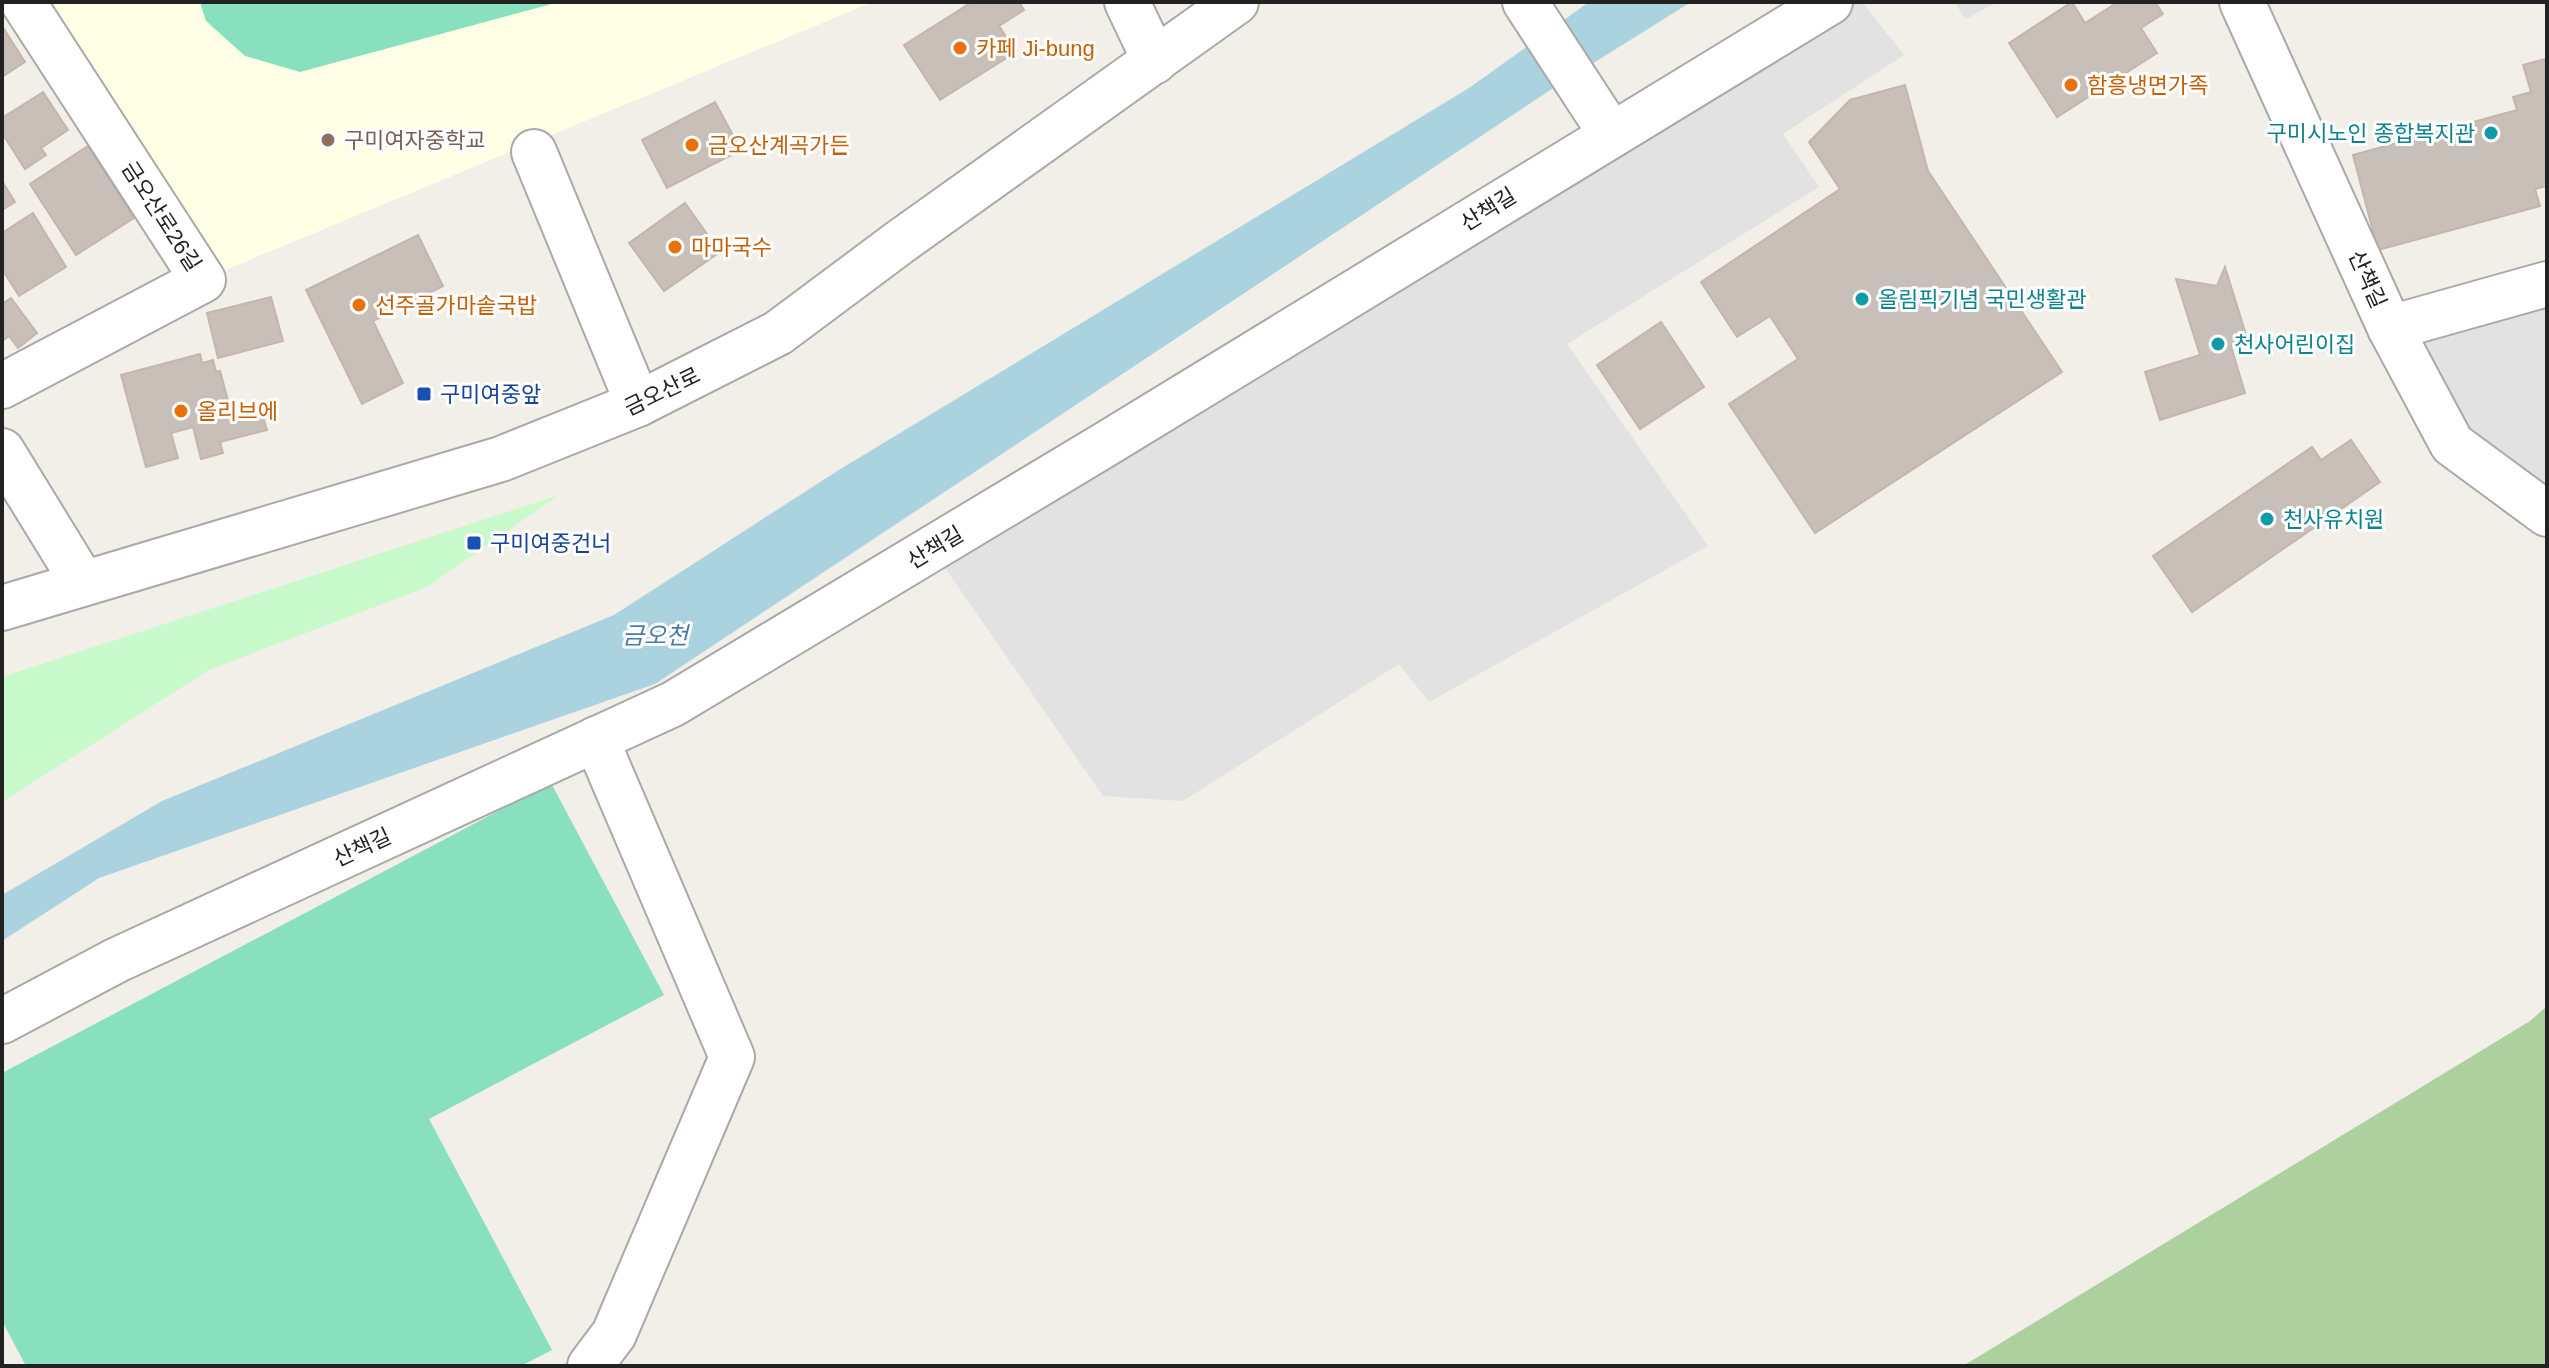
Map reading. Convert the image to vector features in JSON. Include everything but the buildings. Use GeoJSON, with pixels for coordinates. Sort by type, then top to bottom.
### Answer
{"type":"FeatureCollection","features":[{"type":"Feature","properties":{"kind":"street","name":"금오산로26길"},"geometry":{"type":"LineString","coordinates":[[2,386],[203,280],[23,2]]}},
{"type":"Feature","properties":{"kind":"street"},"geometry":{"type":"LineString","coordinates":[[1127,2],[1155,61]]}},
{"type":"Feature","properties":{"kind":"street","name":"금오산로"},"geometry":{"type":"LineString","coordinates":[[2,608],[501,459],[638,404],[778,333],[1236,2]]}},
{"type":"Feature","properties":{"kind":"street"},"geometry":{"type":"LineString","coordinates":[[1525,2],[1611,134]]}},
{"type":"Feature","properties":{"kind":"street","name":"산책길"},"geometry":{"type":"LineString","coordinates":[[2,1021],[117,960],[687,696],[1830,2]]}},
{"type":"Feature","properties":{"kind":"street","name":"산책길"},"geometry":{"type":"LineString","coordinates":[[2242,2],[2390,328],[2452,444],[2547,514]]}},
{"type":"Feature","properties":{"kind":"street"},"geometry":{"type":"LineString","coordinates":[[534,152],[638,404]]}},
{"type":"Feature","properties":{"kind":"street"},"geometry":{"type":"LineString","coordinates":[[2390,328],[2547,284]]}},
{"type":"Feature","properties":{"kind":"street"},"geometry":{"type":"LineString","coordinates":[[2,451],[83,583]]}},
{"type":"Feature","properties":{"kind":"street"},"geometry":{"type":"LineString","coordinates":[[590,1366],[614,1334],[732,1057],[596,739]]}},
{"type":"Feature","properties":{"kind":"shaded area","name":"구미여자중학교"},"geometry":{"type":"Polygon","coordinates":[[[23,2],[873,2],[208,277],[23,2]]]}},
{"type":"Feature","properties":{"kind":"shaded area"},"geometry":{"type":"Polygon","coordinates":[[[1830,2],[1862,2],[1904,55],[1783,134],[1819,187],[1567,344],[1708,546],[1429,702],[1399,664],[1183,801],[1103,796],[932,549],[1830,2]]]}},
{"type":"Feature","properties":{"kind":"shaded area"},"geometry":{"type":"Polygon","coordinates":[[[1954,2],[1997,2],[1966,19],[1954,2]]]}},
{"type":"Feature","properties":{"kind":"shaded area"},"geometry":{"type":"Polygon","coordinates":[[[2547,284],[2547,514],[2452,444],[2390,328],[2547,284]]]}},
{"type":"Feature","properties":{"kind":"green space"},"geometry":{"type":"Polygon","coordinates":[[[200,2],[559,2],[300,72],[245,56],[206,21],[200,2]]]}},
{"type":"Feature","properties":{"kind":"green space"},"geometry":{"type":"Polygon","coordinates":[[[559,495],[427,587],[209,670],[2,802],[2,677],[559,495]]]}},
{"type":"Feature","properties":{"kind":"green space"},"geometry":{"type":"Polygon","coordinates":[[[551,783],[664,995],[429,1119],[552,1350],[521,1366],[26,1366],[2,1321],[2,1073],[551,783]]]}},
{"type":"Feature","properties":{"kind":"green space"},"geometry":{"type":"Polygon","coordinates":[[[2547,1006],[2547,1366],[1963,1366],[2530,1021],[2547,1006]]]}},
{"type":"Feature","properties":{"kind":"water","name":"금오천"},"geometry":{"type":"Polygon","coordinates":[[[1589,2],[1691,2],[1552,89],[655,684],[99,878],[2,941],[2,895],[162,801],[614,615],[834,473],[1469,88],[1589,2]]]}},
{"type":"Feature","properties":{"kind":"place","name":"카페 Ji-bung"},"geometry":{"type":"Point","coordinates":[960,48]}},
{"type":"Feature","properties":{"kind":"place","name":"함흥냉면가족"},"geometry":{"type":"Point","coordinates":[2071,85]}},
{"type":"Feature","properties":{"kind":"place","name":"구미시노인 종합복지관"},"geometry":{"type":"Point","coordinates":[2491,133]}},
{"type":"Feature","properties":{"kind":"place","name":"구미여자중학교"},"geometry":{"type":"Point","coordinates":[328,140]}},
{"type":"Feature","properties":{"kind":"place","name":"금오산계곡가든"},"geometry":{"type":"Point","coordinates":[692,145]}},
{"type":"Feature","properties":{"kind":"place","name":"마마국수"},"geometry":{"type":"Point","coordinates":[675,247]}},
{"type":"Feature","properties":{"kind":"place","name":"올림픽기념 국민생활관"},"geometry":{"type":"Point","coordinates":[1862,299]}},
{"type":"Feature","properties":{"kind":"place","name":"선주골가마솥국밥"},"geometry":{"type":"Point","coordinates":[359,305]}},
{"type":"Feature","properties":{"kind":"place","name":"천사어린이집"},"geometry":{"type":"Point","coordinates":[2218,344]}},
{"type":"Feature","properties":{"kind":"place","name":"구미여중앞"},"geometry":{"type":"Point","coordinates":[424,394]}},
{"type":"Feature","properties":{"kind":"place","name":"올리브에"},"geometry":{"type":"Point","coordinates":[181,411]}},
{"type":"Feature","properties":{"kind":"place","name":"천사유치원"},"geometry":{"type":"Point","coordinates":[2267,519]}},
{"type":"Feature","properties":{"kind":"place","name":"구미여중건너"},"geometry":{"type":"Point","coordinates":[474,543]}}]}
